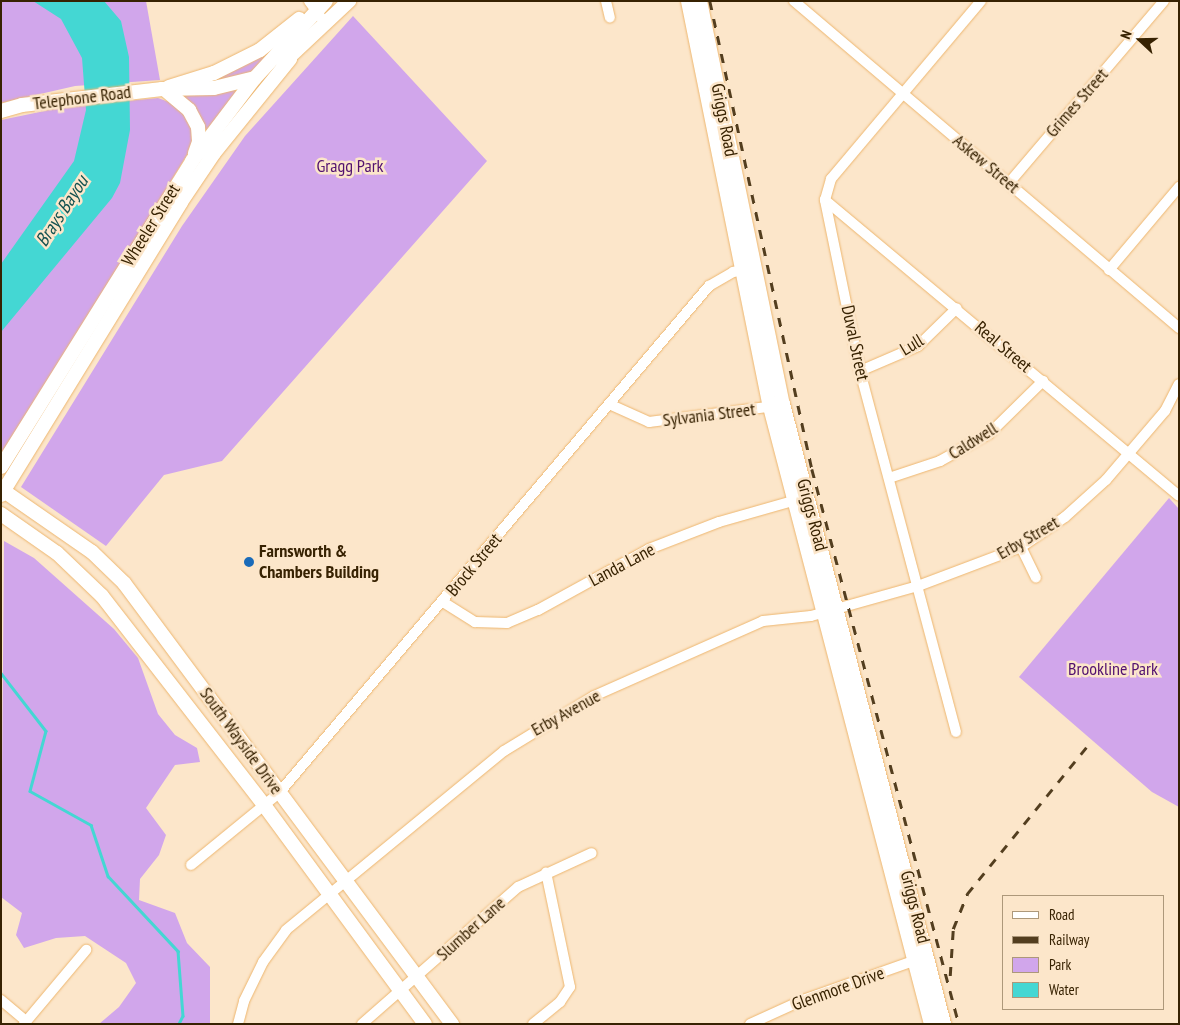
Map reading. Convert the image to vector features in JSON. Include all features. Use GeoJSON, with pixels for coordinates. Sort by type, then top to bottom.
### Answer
{"type":"FeatureCollection","features":[{"type":"Feature","properties":{"kind":"main road","name":"Wheeler Street"},"geometry":{"type":"LineString","coordinates":[[1,467],[192,161],[254,79],[314,5],[326,1]]}},
{"type":"Feature","properties":{"kind":"main road","name":"Telephone Road"},"geometry":{"type":"LineString","coordinates":[[1,111],[22,105],[162,89],[214,88],[254,79],[290,59],[349,1]]}},
{"type":"Feature","properties":{"kind":"main road","name":"Griggs Road"},"geometry":{"type":"LineString","coordinates":[[688,1],[777,406],[922,958],[944,1024]]}},
{"type":"Feature","properties":{"kind":"main road","name":"Griggs Road"},"geometry":{"type":"LineString","coordinates":[[700,1],[747,269]]}},
{"type":"Feature","properties":{"kind":"main road","name":"Telephone Road"},"geometry":{"type":"LineString","coordinates":[[162,89],[214,73],[260,50],[314,5]]}},
{"type":"Feature","properties":{"kind":"main road","name":"Wheeler Street"},"geometry":{"type":"LineString","coordinates":[[2,491],[181,202],[214,153],[290,59]]}},
{"type":"Feature","properties":{"kind":"main road"},"geometry":{"type":"LineString","coordinates":[[162,89],[189,110],[198,127],[199,142],[192,161]]}},
{"type":"Feature","properties":{"kind":"main road","name":"South Wayside Drive"},"geometry":{"type":"LineString","coordinates":[[2,491],[92,552],[124,583],[452,1024]]}},
{"type":"Feature","properties":{"kind":"main road","name":"South Wayside Drive"},"geometry":{"type":"LineString","coordinates":[[1,514],[77,570],[131,632],[264,805],[424,1024]]}},
{"type":"Feature","properties":{"kind":"main road"},"geometry":{"type":"LineString","coordinates":[[77,570],[92,552]]}},
{"type":"Feature","properties":{"kind":"main road","name":"Griggs Road"},"geometry":{"type":"LineString","coordinates":[[922,958],[930,1024]]}},
{"type":"Feature","properties":{"kind":"street"},"geometry":{"type":"LineString","coordinates":[[606,1],[610,18]]}},
{"type":"Feature","properties":{"kind":"street"},"geometry":{"type":"LineString","coordinates":[[825,200],[831,179],[981,1]]}},
{"type":"Feature","properties":{"kind":"street","name":"Grimes Street"},"geometry":{"type":"LineString","coordinates":[[1009,183],[1164,1]]}},
{"type":"Feature","properties":{"kind":"street","name":"Askew Street"},"geometry":{"type":"LineString","coordinates":[[795,2],[902,95],[1009,183],[1179,328]]}},
{"type":"Feature","properties":{"kind":"street"},"geometry":{"type":"LineString","coordinates":[[314,5],[326,24]]}},
{"type":"Feature","properties":{"kind":"street"},"geometry":{"type":"LineString","coordinates":[[1109,270],[1179,187]]}},
{"type":"Feature","properties":{"kind":"street","name":"Real Street"},"geometry":{"type":"LineString","coordinates":[[825,200],[957,308],[1179,496]]}},
{"type":"Feature","properties":{"kind":"street","name":"Duval Street"},"geometry":{"type":"LineString","coordinates":[[825,200],[860,370],[956,732]]}},
{"type":"Feature","properties":{"kind":"street","name":"Brock Street"},"geometry":{"type":"LineString","coordinates":[[191,865],[279,793],[443,602],[709,286],[747,269]]}},
{"type":"Feature","properties":{"kind":"street","name":"Lull"},"geometry":{"type":"LineString","coordinates":[[860,370],[918,346],[957,308]]}},
{"type":"Feature","properties":{"kind":"street","name":"Caldwell"},"geometry":{"type":"LineString","coordinates":[[889,478],[940,461],[989,434],[1043,381]]}},
{"type":"Feature","properties":{"kind":"street","name":"Erby Street"},"geometry":{"type":"LineString","coordinates":[[830,610],[918,586],[1021,547],[1087,499],[1165,411],[1179,384]]}},
{"type":"Feature","properties":{"kind":"street","name":"Sylvania Street"},"geometry":{"type":"LineString","coordinates":[[609,404],[649,422],[777,406]]}},
{"type":"Feature","properties":{"kind":"street","name":"Landa Lane"},"geometry":{"type":"LineString","coordinates":[[443,602],[475,622],[507,623],[538,610],[649,549],[719,522],[801,499]]}},
{"type":"Feature","properties":{"kind":"street"},"geometry":{"type":"LineString","coordinates":[[1021,547],[1036,578]]}},
{"type":"Feature","properties":{"kind":"street","name":"Erby Avenue"},"geometry":{"type":"LineString","coordinates":[[238,1024],[244,1001],[263,962],[286,930],[504,751],[551,720],[594,696],[763,621],[830,610]]}},
{"type":"Feature","properties":{"kind":"street","name":"Slumber Lane"},"geometry":{"type":"LineString","coordinates":[[362,1024],[518,887],[546,872],[592,853]]}},
{"type":"Feature","properties":{"kind":"street"},"geometry":{"type":"LineString","coordinates":[[533,1024],[560,1002],[570,987],[546,872]]}},
{"type":"Feature","properties":{"kind":"street"},"geometry":{"type":"LineString","coordinates":[[1,1000],[25,1023],[86,950]]}},
{"type":"Feature","properties":{"kind":"street","name":"Glenmore Drive"},"geometry":{"type":"LineString","coordinates":[[750,1024],[803,1000],[922,958]]}},
{"type":"Feature","properties":{"kind":"green space"},"geometry":{"type":"Polygon","coordinates":[[[1,1],[146,1],[160,80],[75,86],[1,103],[1,1]]]}},
{"type":"Feature","properties":{"kind":"green space","name":"Gragg Park"},"geometry":{"type":"Polygon","coordinates":[[[353,16],[487,161],[222,461],[164,475],[106,546],[21,487],[182,226],[245,136],[353,16]]]}},
{"type":"Feature","properties":{"kind":"green space"},"geometry":{"type":"Polygon","coordinates":[[[267,50],[269,54],[252,73],[210,82],[209,79],[267,50]]]}},
{"type":"Feature","properties":{"kind":"green space"},"geometry":{"type":"Polygon","coordinates":[[[235,89],[236,93],[206,131],[202,130],[184,98],[185,94],[235,89]]]}},
{"type":"Feature","properties":{"kind":"green space"},"geometry":{"type":"Polygon","coordinates":[[[158,98],[180,106],[193,130],[193,145],[1,459],[1,120],[64,107],[158,98]]]}},
{"type":"Feature","properties":{"kind":"green space","name":"Brookline Park"},"geometry":{"type":"Polygon","coordinates":[[[1169,498],[1179,509],[1179,807],[1152,792],[1019,677],[1169,498]]]}},
{"type":"Feature","properties":{"kind":"green space"},"geometry":{"type":"Polygon","coordinates":[[[4,541],[34,558],[114,629],[138,658],[158,714],[175,735],[197,748],[200,762],[175,765],[146,808],[166,835],[159,855],[140,879],[139,900],[175,913],[187,943],[210,967],[210,1024],[99,1024],[119,1007],[136,983],[126,963],[85,936],[56,938],[24,948],[16,935],[22,913],[1,897],[4,541]]]}},
{"type":"Feature","properties":{"kind":"water","name":"Brays Bayou"},"geometry":{"type":"Polygon","coordinates":[[[33,1],[104,1],[121,21],[129,57],[130,130],[120,183],[112,198],[1,332],[1,264],[74,161],[86,110],[82,58],[61,19],[33,1]]]}},
{"type":"Feature","properties":{"kind":"waterway"},"geometry":{"type":"LineString","coordinates":[[1,673],[46,731],[30,791],[91,825],[108,876],[178,951],[183,1016],[179,1024]]}},
{"type":"Feature","properties":{"kind":"railway"},"geometry":{"type":"LineString","coordinates":[[710,1],[812,469],[959,1024]]}},
{"type":"Feature","properties":{"kind":"railway"},"geometry":{"type":"LineString","coordinates":[[950,976],[953,929],[967,894],[1089,744]]}},
{"type":"Feature","properties":{"kind":"place","name":"Farnsworth & Chambers Building"},"geometry":{"type":"Point","coordinates":[249,562]}}]}
